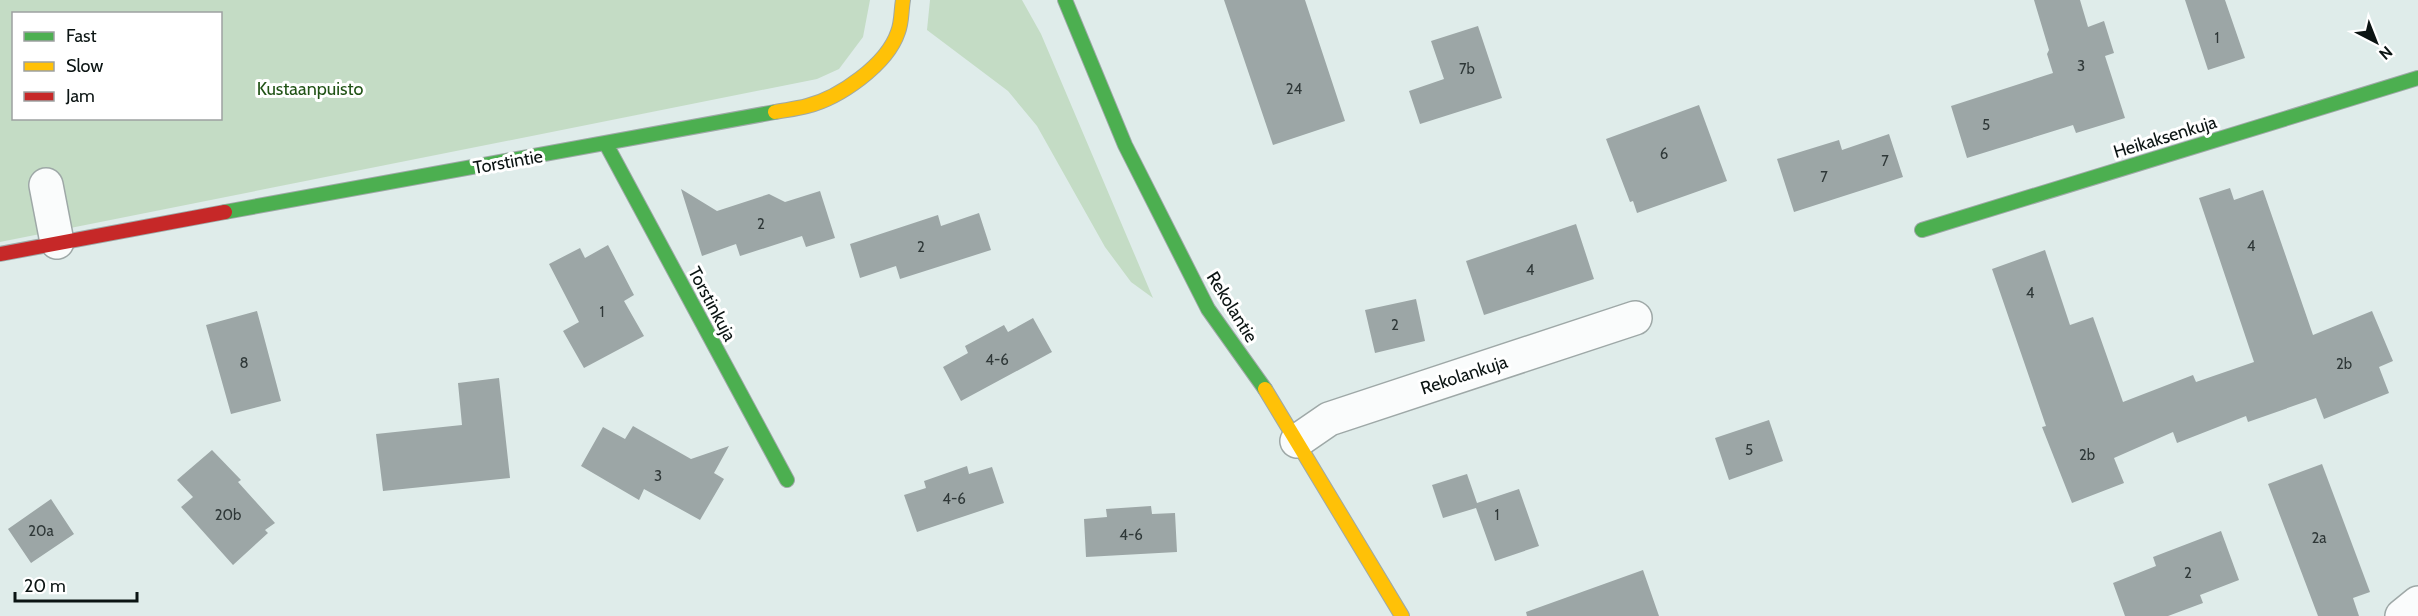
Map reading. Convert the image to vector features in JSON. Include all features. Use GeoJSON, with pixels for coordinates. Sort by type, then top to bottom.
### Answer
{"type":"FeatureCollection","features":[{"type":"Feature","properties":{"kind":"street","name":"Torstintie"},"geometry":{"type":"LineString","coordinates":[[0,254],[809,106],[865,78],[884,58],[898,31],[903,0]]}},
{"type":"Feature","properties":{"kind":"street","name":"Rekolantie"},"geometry":{"type":"LineString","coordinates":[[1065,0],[1125,145],[1208,309],[1275,403],[1402,616]]}},
{"type":"Feature","properties":{"kind":"street","name":"Heikaksenkuja"},"geometry":{"type":"LineString","coordinates":[[1922,230],[2418,78]]}},
{"type":"Feature","properties":{"kind":"street","name":"Torstinkuja"},"geometry":{"type":"LineString","coordinates":[[606,144],[787,480]]}},
{"type":"Feature","properties":{"kind":"street"},"geometry":{"type":"LineString","coordinates":[[46,185],[57,242]]}},
{"type":"Feature","properties":{"kind":"street","name":"Rekolankuja"},"geometry":{"type":"LineString","coordinates":[[1298,441],[1329,419],[1635,318]]}},
{"type":"Feature","properties":{"kind":"street"},"geometry":{"type":"LineString","coordinates":[[2402,616],[2418,603]]}},
{"type":"Feature","properties":{"kind":"green space","name":"Kustaanpuisto"},"geometry":{"type":"Polygon","coordinates":[[[0,0],[870,0],[863,37],[839,69],[817,79],[0,242],[0,0]]]}},
{"type":"Feature","properties":{"kind":"green space"},"geometry":{"type":"Polygon","coordinates":[[[930,0],[1022,0],[1041,34],[1153,298],[1131,282],[1105,247],[1037,126],[1008,91],[927,30],[930,0]]]}},
{"type":"Feature","properties":{"kind":"building"},"geometry":{"type":"Polygon","coordinates":[[[1224,0],[1305,0],[1345,121],[1273,145],[1224,0]]]}},
{"type":"Feature","properties":{"kind":"building"},"geometry":{"type":"Polygon","coordinates":[[[2034,0],[2080,0],[2088,27],[2104,21],[2114,53],[2105,56],[2125,118],[2076,133],[2073,125],[1967,158],[1951,106],[2053,73],[2047,54],[2049,50],[2034,0]]]}},
{"type":"Feature","properties":{"kind":"building"},"geometry":{"type":"Polygon","coordinates":[[[2185,0],[2225,0],[2245,58],[2208,70],[2185,0]]]}},
{"type":"Feature","properties":{"kind":"building"},"geometry":{"type":"Polygon","coordinates":[[[1478,26],[1502,98],[1420,124],[1409,91],[1444,79],[1431,41],[1478,26]]]}},
{"type":"Feature","properties":{"kind":"building"},"geometry":{"type":"Polygon","coordinates":[[[1699,105],[1727,181],[1637,213],[1633,201],[1630,202],[1606,139],[1699,105]]]}},
{"type":"Feature","properties":{"kind":"building"},"geometry":{"type":"Polygon","coordinates":[[[1889,134],[1903,177],[1794,212],[1777,159],[1839,140],[1842,150],[1889,134]]]}},
{"type":"Feature","properties":{"kind":"building"},"geometry":{"type":"Polygon","coordinates":[[[2230,188],[2234,200],[2263,190],[2313,335],[2372,311],[2393,361],[2379,367],[2389,393],[2324,419],[2316,398],[2248,422],[2246,416],[2177,443],[2173,432],[2114,458],[2124,483],[2072,503],[2042,427],[2046,426],[1992,269],[2045,250],[2070,325],[2093,317],[2123,402],[2193,375],[2196,382],[2254,362],[2199,198],[2230,188]]]}},
{"type":"Feature","properties":{"kind":"building"},"geometry":{"type":"Polygon","coordinates":[[[681,189],[717,211],[769,194],[785,202],[820,191],[835,238],[806,247],[802,236],[740,256],[736,244],[702,256],[681,189]]]}},
{"type":"Feature","properties":{"kind":"building"},"geometry":{"type":"Polygon","coordinates":[[[979,213],[991,250],[900,279],[896,266],[860,278],[850,244],[938,215],[941,226],[979,213]]]}},
{"type":"Feature","properties":{"kind":"building"},"geometry":{"type":"Polygon","coordinates":[[[1576,224],[1594,279],[1484,315],[1466,261],[1576,224]]]}},
{"type":"Feature","properties":{"kind":"building"},"geometry":{"type":"Polygon","coordinates":[[[608,245],[634,295],[624,301],[644,336],[584,368],[563,331],[579,322],[549,264],[580,248],[585,258],[608,245]]]}},
{"type":"Feature","properties":{"kind":"building"},"geometry":{"type":"Polygon","coordinates":[[[1416,299],[1425,341],[1375,353],[1365,310],[1416,299]]]}},
{"type":"Feature","properties":{"kind":"building"},"geometry":{"type":"Polygon","coordinates":[[[257,311],[281,401],[231,414],[206,325],[257,311]]]}},
{"type":"Feature","properties":{"kind":"building"},"geometry":{"type":"Polygon","coordinates":[[[1033,318],[1052,352],[961,401],[943,367],[968,353],[965,346],[1004,325],[1008,332],[1033,318]]]}},
{"type":"Feature","properties":{"kind":"building"},"geometry":{"type":"Polygon","coordinates":[[[499,378],[510,478],[383,491],[376,434],[462,425],[458,383],[499,378]]]}},
{"type":"Feature","properties":{"kind":"building"},"geometry":{"type":"Polygon","coordinates":[[[1769,420],[1783,461],[1729,480],[1715,438],[1769,420]]]}},
{"type":"Feature","properties":{"kind":"building"},"geometry":{"type":"Polygon","coordinates":[[[633,426],[691,459],[729,446],[714,473],[724,479],[700,520],[644,489],[639,500],[581,466],[603,427],[625,439],[633,426]]]}},
{"type":"Feature","properties":{"kind":"building"},"geometry":{"type":"Polygon","coordinates":[[[212,450],[241,480],[238,482],[275,523],[265,530],[268,533],[233,565],[181,507],[193,497],[177,480],[212,450]]]}},
{"type":"Feature","properties":{"kind":"building"},"geometry":{"type":"Polygon","coordinates":[[[2322,464],[2370,592],[2353,598],[2359,616],[2318,616],[2268,484],[2322,464]]]}},
{"type":"Feature","properties":{"kind":"building"},"geometry":{"type":"Polygon","coordinates":[[[967,466],[969,474],[992,467],[1004,503],[917,532],[904,495],[926,488],[924,481],[967,466]]]}},
{"type":"Feature","properties":{"kind":"building"},"geometry":{"type":"Polygon","coordinates":[[[1467,474],[1477,503],[1519,489],[1539,546],[1495,561],[1476,508],[1443,518],[1432,485],[1467,474]]]}},
{"type":"Feature","properties":{"kind":"building"},"geometry":{"type":"Polygon","coordinates":[[[51,499],[74,534],[31,563],[8,529],[51,499]]]}},
{"type":"Feature","properties":{"kind":"building"},"geometry":{"type":"Polygon","coordinates":[[[1151,506],[1152,514],[1175,513],[1177,552],[1086,557],[1084,519],[1107,517],[1106,509],[1151,506]]]}},
{"type":"Feature","properties":{"kind":"building"},"geometry":{"type":"Polygon","coordinates":[[[2221,531],[2239,580],[2200,595],[2203,603],[2168,616],[2125,616],[2113,583],[2156,566],[2153,557],[2221,531]]]}},
{"type":"Feature","properties":{"kind":"building"},"geometry":{"type":"Polygon","coordinates":[[[1643,570],[1659,616],[1527,616],[1526,612],[1643,570]]]}},
{"type":"Feature","properties":{"kind":"traffic: fast"},"geometry":{"type":"LineString","coordinates":[[1065,0],[1125,145],[1208,309],[1265,389]]}},
{"type":"Feature","properties":{"kind":"traffic: fast"},"geometry":{"type":"LineString","coordinates":[[1922,230],[2418,78]]}},
{"type":"Feature","properties":{"kind":"traffic: fast"},"geometry":{"type":"LineString","coordinates":[[225,212],[775,112]]}},
{"type":"Feature","properties":{"kind":"traffic: fast"},"geometry":{"type":"LineString","coordinates":[[606,144],[787,480]]}},
{"type":"Feature","properties":{"kind":"traffic: slow"},"geometry":{"type":"LineString","coordinates":[[775,112],[820,102],[847,88],[873,68],[884,56],[898,32],[903,0]]}},
{"type":"Feature","properties":{"kind":"traffic: slow"},"geometry":{"type":"LineString","coordinates":[[1265,389],[1402,616]]}},
{"type":"Feature","properties":{"kind":"traffic: jam"},"geometry":{"type":"LineString","coordinates":[[0,254],[225,212]]}}]}
